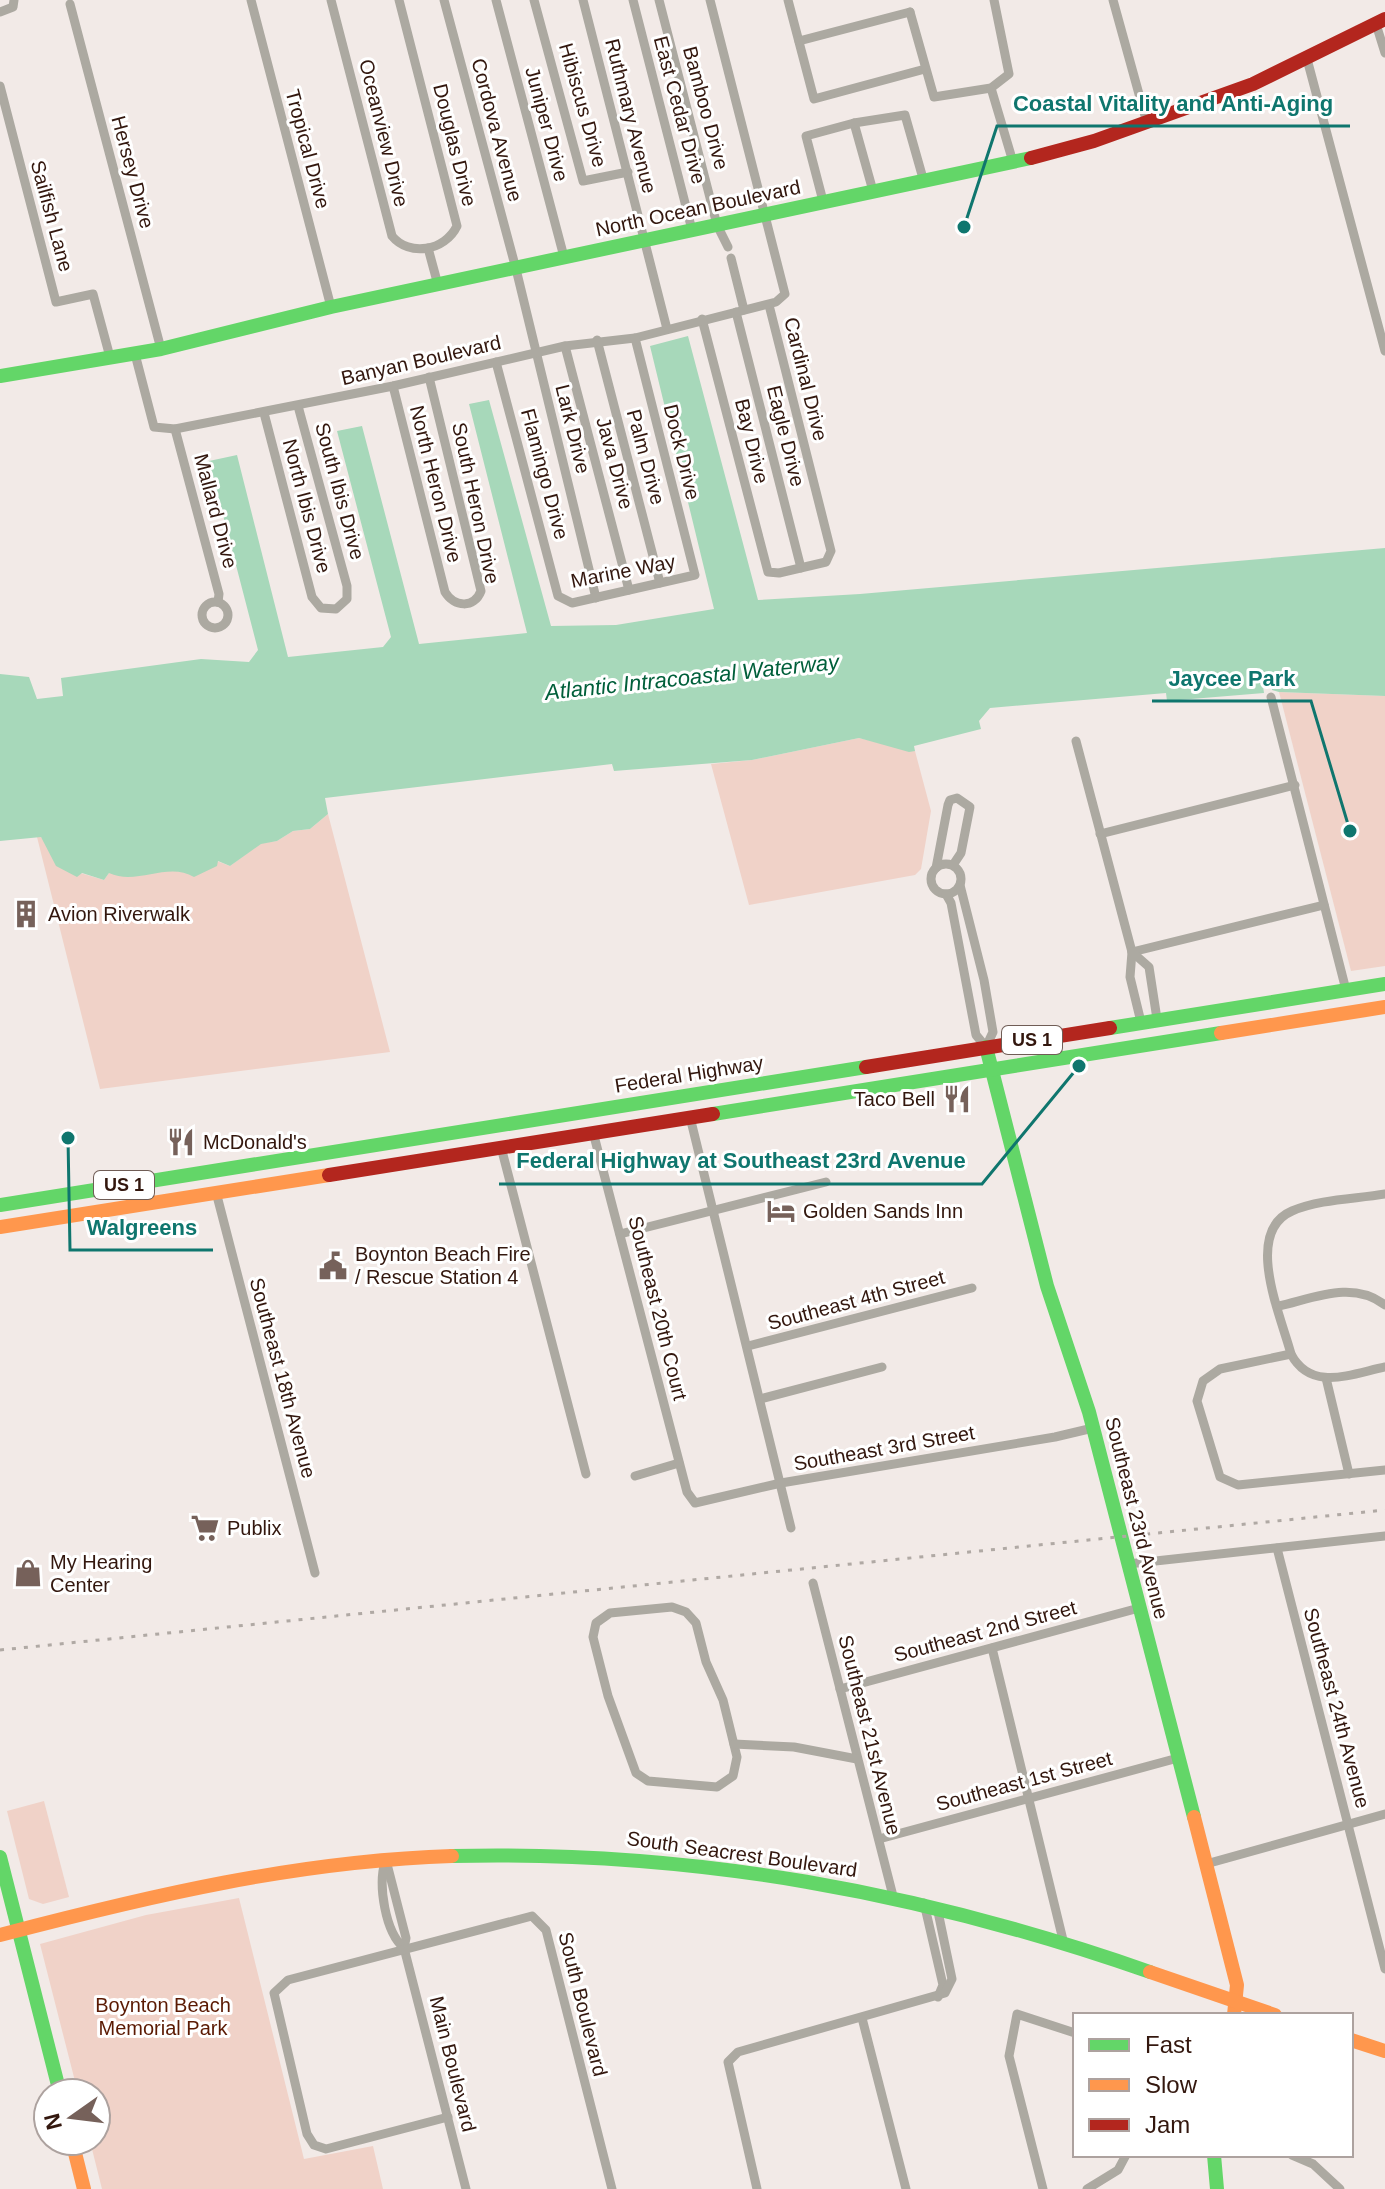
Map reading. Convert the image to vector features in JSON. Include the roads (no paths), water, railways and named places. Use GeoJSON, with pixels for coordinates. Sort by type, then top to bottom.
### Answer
{"type":"FeatureCollection","features":[{"type":"Feature","properties":{"kind":"main road","name":"North Ocean Boulevard"},"geometry":{"type":"LineString","coordinates":[[0,376],[161,349],[331,307],[692,230],[767,219],[823,201],[1013,162],[1094,141],[1231,93],[1307,59],[1380,21]]}},
{"type":"Feature","properties":{"kind":"main road","name":"Federal Highway"},"geometry":{"type":"LineString","coordinates":[[0,1205],[1384,984]]}},
{"type":"Feature","properties":{"kind":"main road"},"geometry":{"type":"LineString","coordinates":[[1281,1023],[1301,1011],[1366,1001],[1384,984]]}},
{"type":"Feature","properties":{"kind":"main road","name":"US 1"},"geometry":{"type":"LineString","coordinates":[[0,1227],[1385,1007]]}},
{"type":"Feature","properties":{"kind":"main road"},"geometry":{"type":"LineString","coordinates":[[1129,1048],[1153,1030],[1157,1019]]}},
{"type":"Feature","properties":{"kind":"main road","name":"Southeast 23rd Avenue"},"geometry":{"type":"LineString","coordinates":[[986,1047],[1047,1286],[1093,1428],[1206,1864],[1237,1985],[1235,2008]]}},
{"type":"Feature","properties":{"kind":"main road"},"geometry":{"type":"LineString","coordinates":[[690,1117],[703,1099],[772,1087],[794,1077]]}},
{"type":"Feature","properties":{"kind":"main road"},"geometry":{"type":"LineString","coordinates":[[671,1120],[680,1097]]}},
{"type":"Feature","properties":{"kind":"main road"},"geometry":{"type":"LineString","coordinates":[[216,1192],[236,1167]]}},
{"type":"Feature","properties":{"kind":"main road"},"geometry":{"type":"LineString","coordinates":[[200,1195],[214,1170]]}},
{"type":"Feature","properties":{"kind":"main road","name":"South Seacrest Boulevard"},"geometry":{"type":"LineString","coordinates":[[0,1935],[120,1903],[267,1873],[386,1860],[511,1855],[605,1857],[692,1864],[893,1896],[1064,1944],[1235,2008],[1264,2013]]}},
{"type":"Feature","properties":{"kind":"main road"},"geometry":{"type":"LineString","coordinates":[[0,1857],[56,2077]]}},
{"type":"Feature","properties":{"kind":"main road"},"geometry":{"type":"LineString","coordinates":[[1353,2041],[1385,2051]]}},
{"type":"Feature","properties":{"kind":"main road"},"geometry":{"type":"LineString","coordinates":[[76,2157],[84,2189]]}},
{"type":"Feature","properties":{"kind":"main road"},"geometry":{"type":"LineString","coordinates":[[1214,2157],[1217,2189]]}},
{"type":"Feature","properties":{"kind":"street"},"geometry":{"type":"LineString","coordinates":[[0,12],[13,7],[14,0]]}},
{"type":"Feature","properties":{"kind":"street","name":"Tropical Drive"},"geometry":{"type":"LineString","coordinates":[[251,0],[331,307]]}},
{"type":"Feature","properties":{"kind":"street","name":"Oceanview Drive"},"geometry":{"type":"LineString","coordinates":[[331,0],[392,236],[402,246],[428,248]]}},
{"type":"Feature","properties":{"kind":"street","name":"Douglas Drive"},"geometry":{"type":"LineString","coordinates":[[399,0],[457,226],[453,234],[428,248]]}},
{"type":"Feature","properties":{"kind":"street","name":"Cordova Avenue"},"geometry":{"type":"LineString","coordinates":[[444,0],[516,269]]}},
{"type":"Feature","properties":{"kind":"street","name":"Juniper Drive"},"geometry":{"type":"LineString","coordinates":[[496,0],[564,257]]}},
{"type":"Feature","properties":{"kind":"street","name":"Hibiscus Drive"},"geometry":{"type":"LineString","coordinates":[[534,0],[583,181],[628,172]]}},
{"type":"Feature","properties":{"kind":"street","name":"Ruthmary Avenue"},"geometry":{"type":"LineString","coordinates":[[583,0],[667,329]]}},
{"type":"Feature","properties":{"kind":"street","name":"East Cedar Drive"},"geometry":{"type":"LineString","coordinates":[[633,0],[692,230]]}},
{"type":"Feature","properties":{"kind":"street","name":"Bamboo Drive"},"geometry":{"type":"LineString","coordinates":[[659,0],[717,225],[728,247]]}},
{"type":"Feature","properties":{"kind":"street"},"geometry":{"type":"LineString","coordinates":[[710,0],[767,219]]}},
{"type":"Feature","properties":{"kind":"street"},"geometry":{"type":"LineString","coordinates":[[788,0],[814,99],[925,69]]}},
{"type":"Feature","properties":{"kind":"street"},"geometry":{"type":"LineString","coordinates":[[915,0],[910,12],[934,97],[991,88],[1004,81],[1010,68],[994,0]]}},
{"type":"Feature","properties":{"kind":"street"},"geometry":{"type":"LineString","coordinates":[[1113,0],[1147,123]]}},
{"type":"Feature","properties":{"kind":"street","name":"Hersey Drive"},"geometry":{"type":"LineString","coordinates":[[70,4],[161,349]]}},
{"type":"Feature","properties":{"kind":"street"},"geometry":{"type":"LineString","coordinates":[[799,41],[910,12]]}},
{"type":"Feature","properties":{"kind":"street"},"geometry":{"type":"LineString","coordinates":[[1380,21],[1385,53]]}},
{"type":"Feature","properties":{"kind":"street"},"geometry":{"type":"LineString","coordinates":[[1307,59],[1385,351]]}},
{"type":"Feature","properties":{"kind":"street","name":"Sailfish Lane"},"geometry":{"type":"LineString","coordinates":[[0,86],[56,302],[93,294],[110,357]]}},
{"type":"Feature","properties":{"kind":"street"},"geometry":{"type":"LineString","coordinates":[[991,88],[1013,162]]}},
{"type":"Feature","properties":{"kind":"street"},"geometry":{"type":"LineString","coordinates":[[823,201],[806,136],[854,123],[905,115],[924,182]]}},
{"type":"Feature","properties":{"kind":"street"},"geometry":{"type":"LineString","coordinates":[[854,123],[873,191]]}},
{"type":"Feature","properties":{"kind":"street","name":"Cardinal Drive"},"geometry":{"type":"LineString","coordinates":[[767,219],[785,294],[769,305],[831,551],[826,562],[801,568]]}},
{"type":"Feature","properties":{"kind":"street"},"geometry":{"type":"LineString","coordinates":[[428,248],[438,285]]}},
{"type":"Feature","properties":{"kind":"street","name":"Eagle Drive"},"geometry":{"type":"LineString","coordinates":[[731,258],[740,311],[801,568]]}},
{"type":"Feature","properties":{"kind":"street","name":"Lark Drive"},"geometry":{"type":"LineString","coordinates":[[516,269],[596,598]]}},
{"type":"Feature","properties":{"kind":"street","name":"Banyan Boulevard"},"geometry":{"type":"LineString","coordinates":[[175,429],[393,386],[565,346],[635,338],[702,319],[769,305]]}},
{"type":"Feature","properties":{"kind":"street","name":"Bay Drive"},"geometry":{"type":"LineString","coordinates":[[702,319],[768,572],[801,568]]}},
{"type":"Feature","properties":{"kind":"street","name":"Dock Drive"},"geometry":{"type":"LineString","coordinates":[[635,338],[695,575]]}},
{"type":"Feature","properties":{"kind":"street","name":"Palm Drive"},"geometry":{"type":"LineString","coordinates":[[597,340],[660,583]]}},
{"type":"Feature","properties":{"kind":"street","name":"Java Drive"},"geometry":{"type":"LineString","coordinates":[[565,346],[629,590]]}},
{"type":"Feature","properties":{"kind":"street"},"geometry":{"type":"LineString","coordinates":[[135,354],[154,427],[175,429]]}},
{"type":"Feature","properties":{"kind":"street","name":"Flamingo Drive"},"geometry":{"type":"LineString","coordinates":[[496,362],[558,596]]}},
{"type":"Feature","properties":{"kind":"street","name":"South Heron Drive"},"geometry":{"type":"LineString","coordinates":[[429,377],[481,591],[475,601],[467,604],[454,602],[445,592]]}},
{"type":"Feature","properties":{"kind":"street","name":"North Heron Drive"},"geometry":{"type":"LineString","coordinates":[[393,386],[445,592]]}},
{"type":"Feature","properties":{"kind":"street","name":"South Ibis Drive"},"geometry":{"type":"LineString","coordinates":[[298,406],[347,586]]}},
{"type":"Feature","properties":{"kind":"street","name":"North Ibis Drive"},"geometry":{"type":"LineString","coordinates":[[264,413],[312,597],[321,608],[336,609],[347,599],[347,586]]}},
{"type":"Feature","properties":{"kind":"street","name":"Mallard Drive"},"geometry":{"type":"LineString","coordinates":[[175,429],[219,594],[218,602]]}},
{"type":"Feature","properties":{"kind":"street","name":"Marine Way"},"geometry":{"type":"LineString","coordinates":[[558,596],[572,603],[695,575]]}},
{"type":"Feature","properties":{"kind":"street"},"geometry":{"type":"LineString","coordinates":[[1271,697],[1346,990]]}},
{"type":"Feature","properties":{"kind":"street"},"geometry":{"type":"LineString","coordinates":[[1076,741],[1132,952],[1130,977],[1141,1022]]}},
{"type":"Feature","properties":{"kind":"street"},"geometry":{"type":"LineString","coordinates":[[1100,834],[1295,785]]}},
{"type":"Feature","properties":{"kind":"street"},"geometry":{"type":"LineString","coordinates":[[936,868],[953,865],[961,853],[970,807],[957,798],[950,800],[948,805],[936,868],[933,884],[946,894],[951,903],[976,1035],[986,1047],[993,1032],[984,980],[960,885],[961,875],[953,865]]}},
{"type":"Feature","properties":{"kind":"street"},"geometry":{"type":"LineString","coordinates":[[946,894],[960,885]]}},
{"type":"Feature","properties":{"kind":"street"},"geometry":{"type":"LineString","coordinates":[[1132,952],[1324,905]]}},
{"type":"Feature","properties":{"kind":"street"},"geometry":{"type":"LineString","coordinates":[[1132,952],[1149,967],[1157,1019]]}},
{"type":"Feature","properties":{"kind":"street"},"geometry":{"type":"LineString","coordinates":[[690,1117],[791,1528]]}},
{"type":"Feature","properties":{"kind":"street","name":"Southeast 20th Court"},"geometry":{"type":"LineString","coordinates":[[593,1132],[687,1492]]}},
{"type":"Feature","properties":{"kind":"street"},"geometry":{"type":"LineString","coordinates":[[501,1147],[586,1474]]}},
{"type":"Feature","properties":{"kind":"street"},"geometry":{"type":"LineString","coordinates":[[620,1234],[826,1182]]}},
{"type":"Feature","properties":{"kind":"street","name":"Southeast 18th Avenue"},"geometry":{"type":"LineString","coordinates":[[216,1192],[315,1573]]}},
{"type":"Feature","properties":{"kind":"street"},"geometry":{"type":"LineString","coordinates":[[1385,1194],[1302,1208],[1277,1222],[1266,1250],[1291,1354],[1306,1373],[1326,1378],[1385,1367]]}},
{"type":"Feature","properties":{"kind":"street","name":"Southeast 4th Street"},"geometry":{"type":"LineString","coordinates":[[748,1346],[972,1288]]}},
{"type":"Feature","properties":{"kind":"street"},"geometry":{"type":"LineString","coordinates":[[1279,1306],[1346,1291],[1367,1295],[1385,1305]]}},
{"type":"Feature","properties":{"kind":"street"},"geometry":{"type":"LineString","coordinates":[[1291,1354],[1220,1369],[1203,1381],[1197,1401],[1217,1471],[1225,1482],[1238,1485],[1385,1470]]}},
{"type":"Feature","properties":{"kind":"street"},"geometry":{"type":"LineString","coordinates":[[760,1399],[882,1367]]}},
{"type":"Feature","properties":{"kind":"street"},"geometry":{"type":"LineString","coordinates":[[1326,1378],[1349,1474]]}},
{"type":"Feature","properties":{"kind":"street","name":"Southeast 3rd Street"},"geometry":{"type":"LineString","coordinates":[[687,1492],[695,1503],[781,1483],[1093,1428]]}},
{"type":"Feature","properties":{"kind":"street"},"geometry":{"type":"LineString","coordinates":[[635,1476],[679,1463]]}},
{"type":"Feature","properties":{"kind":"street"},"geometry":{"type":"LineString","coordinates":[[1128,1564],[1385,1536]]}},
{"type":"Feature","properties":{"kind":"street","name":"Southeast 24th Avenue"},"geometry":{"type":"LineString","coordinates":[[1277,1548],[1385,1969]]}},
{"type":"Feature","properties":{"kind":"street","name":"Southeast 21st Avenue"},"geometry":{"type":"LineString","coordinates":[[813,1583],[893,1896]]}},
{"type":"Feature","properties":{"kind":"street"},"geometry":{"type":"LineString","coordinates":[[672,1607],[692,1617],[723,1700],[734,1744],[736,1770],[729,1781],[717,1787],[648,1781],[636,1773],[608,1696],[593,1637],[600,1618],[617,1612],[672,1607]]}},
{"type":"Feature","properties":{"kind":"street","name":"Southeast 2nd Street"},"geometry":{"type":"LineString","coordinates":[[840,1689],[1139,1608]]}},
{"type":"Feature","properties":{"kind":"street"},"geometry":{"type":"LineString","coordinates":[[992,1648],[1064,1944]]}},
{"type":"Feature","properties":{"kind":"street"},"geometry":{"type":"LineString","coordinates":[[734,1744],[794,1747],[857,1759]]}},
{"type":"Feature","properties":{"kind":"street","name":"Southeast 1st Street"},"geometry":{"type":"LineString","coordinates":[[879,1839],[1178,1758]]}},
{"type":"Feature","properties":{"kind":"street"},"geometry":{"type":"LineString","coordinates":[[1206,1864],[1385,1814]]}},
{"type":"Feature","properties":{"kind":"street","name":"Main Boulevard"},"geometry":{"type":"LineString","coordinates":[[386,1860],[380,1879],[395,1940],[404,1948],[466,2189]]}},
{"type":"Feature","properties":{"kind":"street"},"geometry":{"type":"LineString","coordinates":[[757,2189],[728,2062],[738,2052],[938,1997],[943,1985],[930,1905]]}},
{"type":"Feature","properties":{"kind":"street","name":"South Boulevard"},"geometry":{"type":"LineString","coordinates":[[404,1948],[525,1915],[543,1923],[612,2189]]}},
{"type":"Feature","properties":{"kind":"street"},"geometry":{"type":"LineString","coordinates":[[404,1948],[288,1980],[277,1987],[274,2000],[307,2134],[314,2145],[326,2149],[448,2117]]}},
{"type":"Feature","properties":{"kind":"street"},"geometry":{"type":"LineString","coordinates":[[1043,2189],[1010,2063],[1010,2035],[1017,2014],[1073,2032]]}},
{"type":"Feature","properties":{"kind":"street"},"geometry":{"type":"LineString","coordinates":[[862,2018],[906,2189]]}},
{"type":"Feature","properties":{"kind":"street"},"geometry":{"type":"LineString","coordinates":[[1087,2189],[1118,2170],[1125,2157]]}},
{"type":"Feature","properties":{"kind":"street"},"geometry":{"type":"LineString","coordinates":[[1297,2157],[1313,2164],[1337,2186]]}},
{"type":"Feature","properties":{"kind":"water","name":"Atlantic Intracoastal Waterway"},"geometry":{"type":"Polygon","coordinates":[[[688,336],[758,600],[860,594],[1385,548],[1385,696],[1279,692],[1272,690],[1272,684],[1263,686],[1264,693],[1167,701],[1166,693],[990,708],[979,721],[981,729],[914,746],[915,751],[909,752],[859,738],[752,760],[614,771],[612,764],[325,798],[328,814],[310,829],[293,831],[277,841],[261,844],[230,866],[218,861],[217,866],[194,877],[174,871],[130,877],[109,873],[104,880],[82,873],[77,877],[56,866],[41,837],[0,841],[0,674],[29,677],[37,699],[63,696],[61,678],[201,659],[249,662],[258,650],[209,461],[237,455],[288,657],[383,647],[391,637],[337,431],[362,426],[419,644],[527,633],[469,404],[489,400],[551,626],[616,625],[714,609],[650,346],[688,336]]]}},
{"type":"Feature","properties":{"kind":"railway"},"geometry":{"type":"LineString","coordinates":[[0,1650],[1385,1510]]}},
{"type":"Feature","properties":{"kind":"place","name":"Coastal Vitality and Anti-Aging"},"geometry":{"type":"Point","coordinates":[964,227]}},
{"type":"Feature","properties":{"kind":"place","name":"Jaycee Park"},"geometry":{"type":"Point","coordinates":[1350,831]}},
{"type":"Feature","properties":{"kind":"place","name":"Avion Riverwalk"},"geometry":{"type":"Point","coordinates":[26,914]}},
{"type":"Feature","properties":{"kind":"place","name":"Federal Highway at Southeast 23rd Avenue"},"geometry":{"type":"Point","coordinates":[1079,1066]}},
{"type":"Feature","properties":{"kind":"place","name":"Taco Bell"},"geometry":{"type":"Point","coordinates":[957,1099]}},
{"type":"Feature","properties":{"kind":"place","name":"Walgreens"},"geometry":{"type":"Point","coordinates":[68,1138]}},
{"type":"Feature","properties":{"kind":"place","name":"McDonald's"},"geometry":{"type":"Point","coordinates":[181,1142]}},
{"type":"Feature","properties":{"kind":"place","name":"Golden Sands Inn"},"geometry":{"type":"Point","coordinates":[781,1211]}},
{"type":"Feature","properties":{"kind":"place","name":"Boynton Beach Fire / Rescue Station 4"},"geometry":{"type":"Point","coordinates":[333,1266]}},
{"type":"Feature","properties":{"kind":"place","name":"Publix"},"geometry":{"type":"Point","coordinates":[205,1528]}},
{"type":"Feature","properties":{"kind":"place","name":"My Hearing Center"},"geometry":{"type":"Point","coordinates":[28,1573]}},
{"type":"Feature","properties":{"kind":"park label","name":"Boynton Beach Memorial Park"},"geometry":{"type":"Point","coordinates":[163,2016]}}]}
